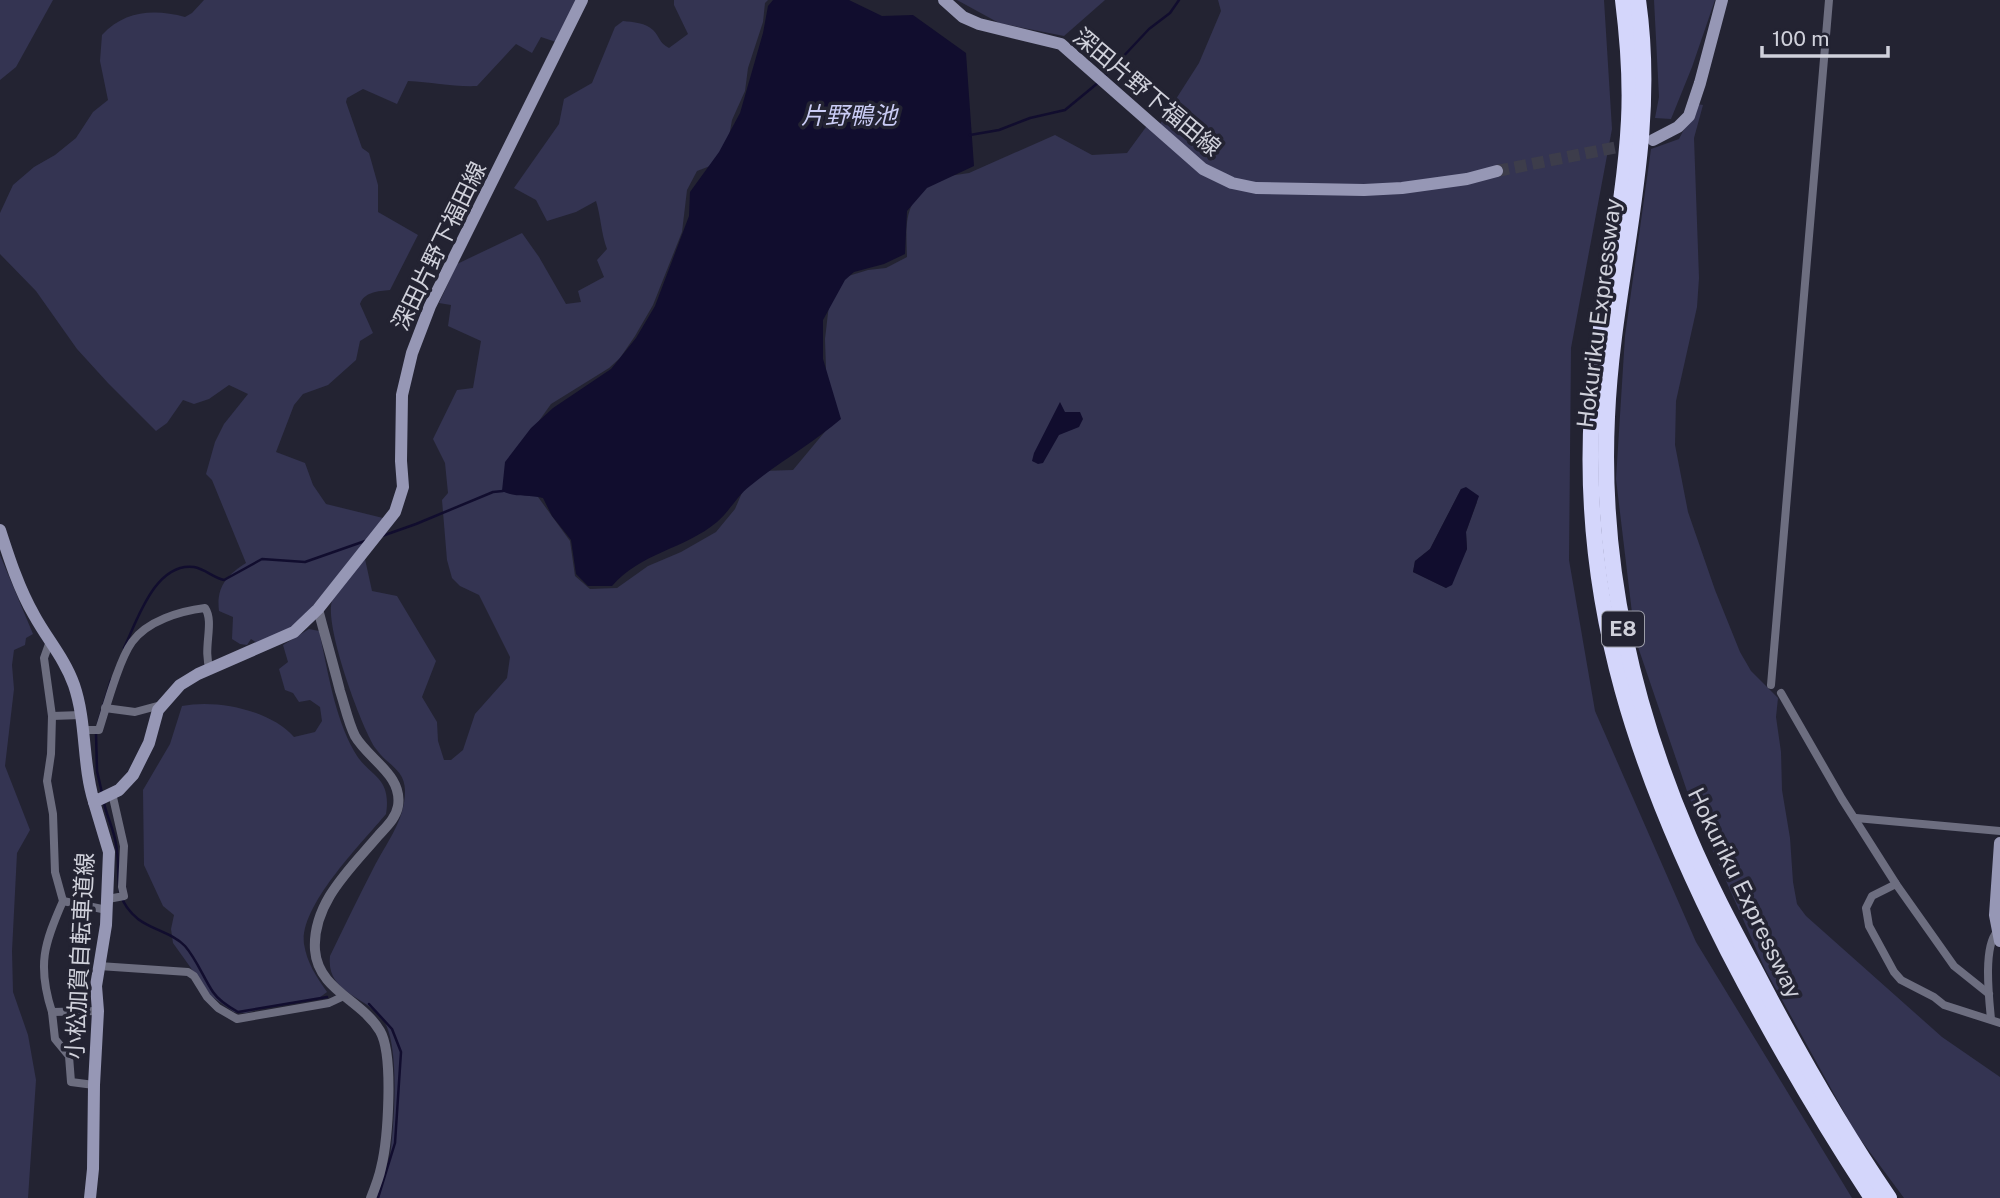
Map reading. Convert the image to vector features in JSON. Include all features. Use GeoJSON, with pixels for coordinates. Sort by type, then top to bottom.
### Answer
{"type":"FeatureCollection","features":[{"type":"Feature","properties":{"kind":"highway","name":"Hokuriku Expressway"},"geometry":{"type":"LineString","coordinates":[[1623,0],[1628,41],[1629,119],[1623,186],[1596,365],[1591,446],[1592,506],[1597,556],[1613,652],[1625,702],[1654,791],[1700,895],[1787,1060],[1872,1198]]}},
{"type":"Feature","properties":{"kind":"highway","name":"Hokuriku Expressway"},"geometry":{"type":"LineString","coordinates":[[1638,0],[1644,71],[1644,120],[1634,211],[1610,369],[1605,459],[1611,554],[1626,648],[1657,753],[1711,886],[1800,1054],[1889,1198]]}},
{"type":"Feature","properties":{"kind":"main road","name":"深田片野下福田線"},"geometry":{"type":"LineString","coordinates":[[161,705],[180,685],[294,632],[318,608],[395,512],[403,488],[402,395],[412,352],[430,306],[582,0]]}},
{"type":"Feature","properties":{"kind":"main road","name":"深田片野下福田線"},"geometry":{"type":"LineString","coordinates":[[944,0],[963,17],[979,24],[1061,44],[1203,169],[1232,183],[1256,188],[1364,190],[1467,179],[1497,171]]}},
{"type":"Feature","properties":{"kind":"main road"},"geometry":{"type":"LineString","coordinates":[[1653,140],[1678,127],[1689,116],[1722,0]]}},
{"type":"Feature","properties":{"kind":"main road"},"geometry":{"type":"LineString","coordinates":[[0,530],[33,613],[63,660],[75,686],[84,730],[88,783],[94,802],[127,782],[139,765],[161,705]]}},
{"type":"Feature","properties":{"kind":"main road","name":"小松加賀自転車道線"},"geometry":{"type":"LineString","coordinates":[[90,1198],[93,1169],[96,986],[107,905],[109,852],[94,802]]}},
{"type":"Feature","properties":{"kind":"main road"},"geometry":{"type":"LineString","coordinates":[[1999,937],[1995,915],[2000,844]]}},
{"type":"Feature","properties":{"kind":"street"},"geometry":{"type":"LineString","coordinates":[[1771,685],[1829,0]]}},
{"type":"Feature","properties":{"kind":"street"},"geometry":{"type":"LineString","coordinates":[[84,730],[99,730],[132,641],[169,615],[205,608],[210,617],[206,653],[210,670]]}},
{"type":"Feature","properties":{"kind":"street"},"geometry":{"type":"LineString","coordinates":[[318,608],[350,723],[363,747],[393,778],[399,796],[399,805],[392,821],[331,892],[319,922],[315,950],[322,972],[380,1031],[388,1058],[386,1140],[382,1166],[371,1198]]}},
{"type":"Feature","properties":{"kind":"street"},"geometry":{"type":"LineString","coordinates":[[50,641],[44,659],[51,716],[51,754],[47,781],[53,814],[55,872],[64,901],[47,939],[43,958],[44,973],[55,1039],[58,1045],[68,1052],[72,1084],[94,1085]]}},
{"type":"Feature","properties":{"kind":"street"},"geometry":{"type":"LineString","coordinates":[[1781,693],[1820,762],[1896,884],[1954,966],[1989,994]]}},
{"type":"Feature","properties":{"kind":"street"},"geometry":{"type":"LineString","coordinates":[[105,708],[135,712],[161,705]]}},
{"type":"Feature","properties":{"kind":"street"},"geometry":{"type":"LineString","coordinates":[[51,716],[81,715]]}},
{"type":"Feature","properties":{"kind":"street"},"geometry":{"type":"LineString","coordinates":[[64,901],[107,905],[124,896],[124,846],[112,793]]}},
{"type":"Feature","properties":{"kind":"street"},"geometry":{"type":"LineString","coordinates":[[1856,818],[2000,831]]}},
{"type":"Feature","properties":{"kind":"street"},"geometry":{"type":"LineString","coordinates":[[1896,884],[1872,896],[1866,908],[1869,926],[1894,972],[1901,980],[1944,1005],[2000,1023]]}},
{"type":"Feature","properties":{"kind":"street"},"geometry":{"type":"LineString","coordinates":[[1991,1019],[1989,955],[1993,936],[1999,937]]}},
{"type":"Feature","properties":{"kind":"street"},"geometry":{"type":"LineString","coordinates":[[99,966],[188,972],[194,976],[207,998],[237,1019],[329,1003],[344,996]]}},
{"type":"Feature","properties":{"kind":"street"},"geometry":{"type":"LineString","coordinates":[[52,1012],[97,1011]]}},
{"type":"Feature","properties":{"kind":"shaded area"},"geometry":{"type":"Polygon","coordinates":[[[0,0],[53,0],[16,67],[0,80],[0,0]]]}},
{"type":"Feature","properties":{"kind":"shaded area"},"geometry":{"type":"Polygon","coordinates":[[[204,0],[577,0],[556,42],[541,37],[532,53],[516,44],[477,86],[408,81],[397,104],[363,89],[347,98],[346,102],[362,148],[369,153],[378,185],[378,212],[418,235],[390,290],[372,293],[360,304],[373,333],[360,341],[356,360],[328,385],[303,394],[294,405],[276,452],[305,463],[313,485],[326,504],[383,518],[383,521],[306,614],[280,636],[260,645],[251,639],[247,645],[232,639],[233,617],[219,611],[219,595],[224,582],[246,563],[212,480],[206,474],[215,442],[224,424],[248,394],[229,385],[209,399],[194,404],[183,400],[167,423],[156,431],[77,349],[36,291],[0,254],[0,213],[13,185],[76,138],[93,112],[108,100],[100,61],[102,35],[130,16],[163,13],[185,17],[204,0]]]}},
{"type":"Feature","properties":{"kind":"shaded area"},"geometry":{"type":"Polygon","coordinates":[[[674,0],[768,0],[748,68],[745,91],[732,120],[728,142],[718,163],[697,171],[687,190],[682,232],[653,305],[620,358],[609,368],[551,404],[519,449],[533,490],[570,541],[575,576],[590,589],[617,588],[648,566],[681,552],[716,532],[735,509],[747,481],[758,471],[793,470],[828,428],[825,339],[830,296],[845,277],[886,268],[907,257],[908,216],[915,199],[929,179],[969,173],[1055,135],[1092,155],[1127,153],[1146,127],[1160,124],[1199,63],[1221,11],[1218,0],[1604,0],[1612,129],[1571,348],[1569,560],[1595,711],[1696,942],[1852,1198],[376,1198],[388,1167],[392,1143],[395,1085],[392,1045],[382,1018],[347,992],[334,978],[330,968],[330,956],[394,832],[402,812],[405,791],[399,772],[380,754],[369,737],[353,699],[333,631],[332,601],[365,559],[372,591],[397,596],[436,661],[422,697],[437,722],[438,741],[444,760],[451,760],[463,750],[475,714],[507,678],[510,657],[479,595],[460,586],[452,578],[447,560],[442,500],[448,493],[445,463],[433,439],[457,390],[473,388],[481,341],[448,326],[451,305],[439,303],[457,264],[522,233],[566,304],[581,302],[578,291],[604,277],[597,260],[607,249],[596,201],[576,212],[547,221],[536,200],[514,188],[559,124],[564,99],[592,83],[615,27],[623,21],[643,24],[653,30],[669,48],[688,34],[674,0]],[[1461,489],[1430,549],[1415,561],[1413,572],[1446,588],[1467,549],[1466,532],[1477,502],[1461,489]]]}},
{"type":"Feature","properties":{"kind":"shaded area"},"geometry":{"type":"Polygon","coordinates":[[[957,0],[1105,0],[1064,36],[999,23],[957,0]]]}},
{"type":"Feature","properties":{"kind":"shaded area"},"geometry":{"type":"Polygon","coordinates":[[[1654,0],[1715,0],[1671,119],[1655,118],[1659,97],[1654,0]]]}},
{"type":"Feature","properties":{"kind":"shaded area"},"geometry":{"type":"Polygon","coordinates":[[[1697,104],[1703,105],[1694,138],[1699,278],[1697,307],[1676,401],[1675,445],[1688,512],[1740,652],[1751,671],[1778,698],[1776,717],[1781,752],[1782,790],[1797,904],[1806,916],[1942,1037],[2000,1077],[2000,1198],[1904,1198],[1855,1132],[1765,969],[1689,797],[1635,638],[1616,479],[1625,336],[1651,149],[1679,139],[1697,104]]]}},
{"type":"Feature","properties":{"kind":"shaded area"},"geometry":{"type":"Polygon","coordinates":[[[0,555],[33,634],[26,638],[25,645],[14,650],[14,689],[5,766],[30,830],[17,853],[12,951],[13,992],[28,1035],[36,1080],[28,1198],[0,1198],[0,555]]]}},
{"type":"Feature","properties":{"kind":"shaded area"},"geometry":{"type":"Polygon","coordinates":[[[309,629],[319,631],[341,723],[354,751],[378,778],[386,792],[386,814],[321,894],[305,929],[307,957],[327,992],[319,998],[246,1013],[234,1012],[211,996],[173,943],[171,929],[174,915],[163,906],[144,865],[143,790],[170,744],[182,706],[211,704],[257,713],[284,728],[294,737],[315,732],[322,721],[320,707],[310,700],[299,702],[293,693],[285,690],[279,669],[288,662],[283,645],[309,629]]]}},
{"type":"Feature","properties":{"kind":"water","name":"片野鴨池"},"geometry":{"type":"Polygon","coordinates":[[[773,0],[849,0],[882,16],[913,15],[966,53],[974,166],[927,188],[907,211],[905,254],[884,264],[854,272],[845,280],[823,320],[823,359],[841,419],[750,486],[721,518],[704,531],[649,558],[623,575],[612,586],[588,586],[576,574],[571,540],[552,516],[543,498],[502,491],[505,462],[531,428],[553,408],[611,369],[636,338],[655,306],[689,216],[690,192],[719,152],[740,113],[768,6],[773,0]]]}},
{"type":"Feature","properties":{"kind":"water"},"geometry":{"type":"Polygon","coordinates":[[[1060,402],[1065,412],[1080,412],[1083,419],[1079,427],[1059,435],[1043,463],[1038,464],[1032,461],[1034,453],[1060,402]]]}},
{"type":"Feature","properties":{"kind":"water"},"geometry":{"type":"Polygon","coordinates":[[[1466,487],[1479,496],[1466,532],[1467,549],[1452,585],[1446,588],[1413,572],[1415,561],[1430,549],[1461,489],[1466,487]]]}},
{"type":"Feature","properties":{"kind":"waterway"},"geometry":{"type":"LineString","coordinates":[[1104,77],[1149,29],[1170,13],[1179,0]]}},
{"type":"Feature","properties":{"kind":"waterway"},"geometry":{"type":"LineString","coordinates":[[970,135],[999,130],[1030,118],[1065,110],[1099,82]]}},
{"type":"Feature","properties":{"kind":"waterway"},"geometry":{"type":"LineString","coordinates":[[382,536],[493,492],[503,491]]}},
{"type":"Feature","properties":{"kind":"waterway"},"geometry":{"type":"LineString","coordinates":[[124,648],[142,609],[158,583],[180,568],[198,568],[224,580],[262,559],[305,562],[365,541]]}},
{"type":"Feature","properties":{"kind":"waterway"},"geometry":{"type":"LineString","coordinates":[[98,723],[111,680]]}},
{"type":"Feature","properties":{"kind":"waterway"},"geometry":{"type":"LineString","coordinates":[[96,733],[97,771],[102,793]]}},
{"type":"Feature","properties":{"kind":"waterway"},"geometry":{"type":"LineString","coordinates":[[104,803],[115,839],[120,893],[124,902],[138,919],[185,946],[221,1001],[238,1012],[327,997]]}},
{"type":"Feature","properties":{"kind":"waterway"},"geometry":{"type":"LineString","coordinates":[[369,1004],[392,1029],[401,1052],[395,1143],[378,1198]]}},
{"type":"Feature","properties":{"kind":"tunnel"},"geometry":{"type":"LineString","coordinates":[[1497,171],[1633,144]]}}]}
